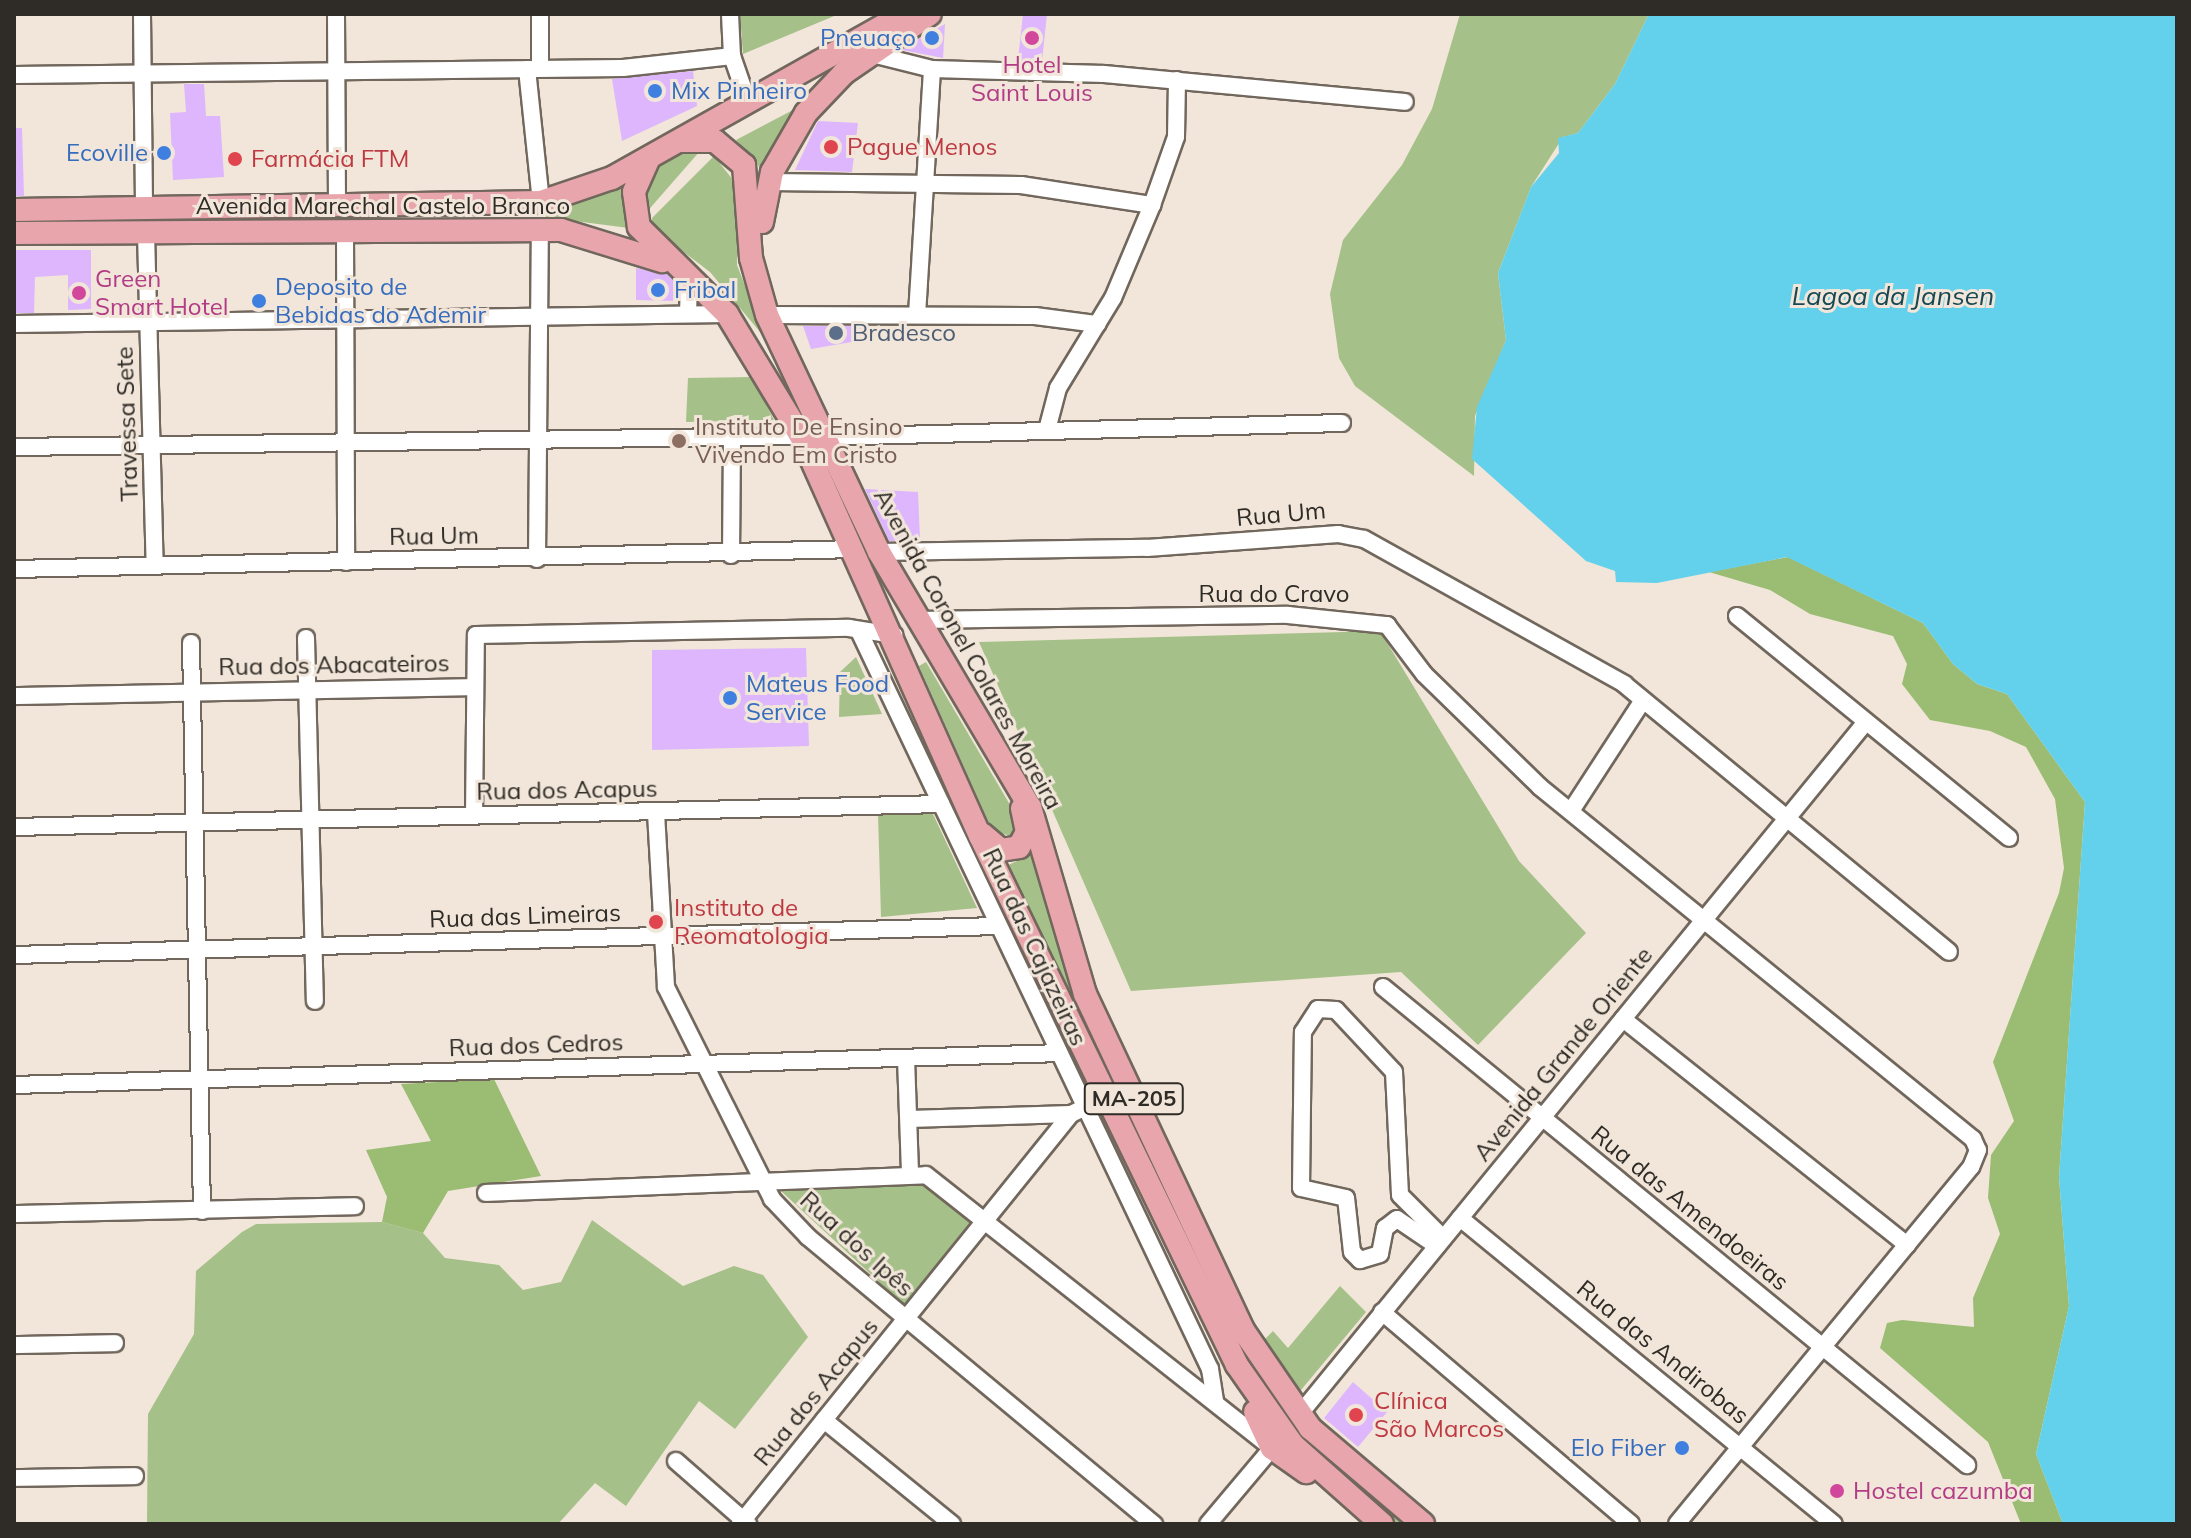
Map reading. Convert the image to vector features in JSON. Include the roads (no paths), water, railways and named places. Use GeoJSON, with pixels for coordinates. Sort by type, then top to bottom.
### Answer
{"type":"FeatureCollection","features":[{"type":"Feature","properties":{"kind":"main road","name":"Avenida Marechal Castelo Branco"},"geometry":{"type":"LineString","coordinates":[[14,210],[337,208],[541,202],[649,158],[904,14]]}},
{"type":"Feature","properties":{"kind":"main road"},"geometry":{"type":"LineString","coordinates":[[764,307],[769,182],[806,113],[868,53],[930,14]]}},
{"type":"Feature","properties":{"kind":"main road","name":"Avenida Coronel Colares Moreira"},"geometry":{"type":"LineString","coordinates":[[681,141],[715,141],[744,165],[764,307],[879,552],[982,733],[1037,822],[1091,1007],[1231,1305],[1299,1415],[1327,1446],[1423,1524]]}},
{"type":"Feature","properties":{"kind":"main road","name":"Avenida Coronel Colares Moreira"},"geometry":{"type":"LineString","coordinates":[[649,158],[634,192],[639,227],[727,314],[801,436],[894,635],[975,824],[1237,1365],[1278,1428],[1382,1524]]}},
{"type":"Feature","properties":{"kind":"main road","name":"Avenida Marechal Castelo Branco"},"geometry":{"type":"LineString","coordinates":[[14,233],[540,230],[616,241],[689,277],[727,314]]}},
{"type":"Feature","properties":{"kind":"main road"},"geometry":{"type":"LineString","coordinates":[[975,824],[1001,850],[1016,849],[1026,837],[1022,810],[982,733]]}},
{"type":"Feature","properties":{"kind":"main road"},"geometry":{"type":"LineString","coordinates":[[1237,1365],[1272,1448],[1345,1493]]}},
{"type":"Feature","properties":{"kind":"street"},"geometry":{"type":"LineString","coordinates":[[142,14],[144,209]]}},
{"type":"Feature","properties":{"kind":"street"},"geometry":{"type":"LineString","coordinates":[[336,14],[337,208]]}},
{"type":"Feature","properties":{"kind":"street"},"geometry":{"type":"LineString","coordinates":[[540,14],[534,69],[541,202]]}},
{"type":"Feature","properties":{"kind":"street"},"geometry":{"type":"LineString","coordinates":[[730,14],[732,56],[748,102]]}},
{"type":"Feature","properties":{"kind":"street"},"geometry":{"type":"LineString","coordinates":[[868,53],[932,69],[1177,80],[1405,102]]}},
{"type":"Feature","properties":{"kind":"street"},"geometry":{"type":"LineString","coordinates":[[14,75],[143,75],[335,67],[534,69],[732,56]]}},
{"type":"Feature","properties":{"kind":"street"},"geometry":{"type":"LineString","coordinates":[[917,315],[932,69]]}},
{"type":"Feature","properties":{"kind":"street"},"geometry":{"type":"LineString","coordinates":[[1047,430],[1058,388],[1097,324],[1152,205],[1176,137],[1177,80]]}},
{"type":"Feature","properties":{"kind":"street"},"geometry":{"type":"LineString","coordinates":[[769,182],[1021,185],[1152,205]]}},
{"type":"Feature","properties":{"kind":"street"},"geometry":{"type":"LineString","coordinates":[[537,559],[540,230]]}},
{"type":"Feature","properties":{"kind":"street"},"geometry":{"type":"LineString","coordinates":[[345,232],[346,562]]}},
{"type":"Feature","properties":{"kind":"street","name":"Travessa Sete"},"geometry":{"type":"LineString","coordinates":[[146,233],[155,566]]}},
{"type":"Feature","properties":{"kind":"street"},"geometry":{"type":"LineString","coordinates":[[688,313],[689,277]]}},
{"type":"Feature","properties":{"kind":"street"},"geometry":{"type":"LineString","coordinates":[[764,307],[1097,324]]}},
{"type":"Feature","properties":{"kind":"street"},"geometry":{"type":"LineString","coordinates":[[14,324],[727,314]]}},
{"type":"Feature","properties":{"kind":"street"},"geometry":{"type":"LineString","coordinates":[[824,437],[1342,423]]}},
{"type":"Feature","properties":{"kind":"street"},"geometry":{"type":"LineString","coordinates":[[14,447],[801,436]]}},
{"type":"Feature","properties":{"kind":"street"},"geometry":{"type":"LineString","coordinates":[[731,555],[732,437]]}},
{"type":"Feature","properties":{"kind":"street","name":"Rua Um"},"geometry":{"type":"LineString","coordinates":[[879,552],[1147,548],[1349,535],[1559,642],[1643,700],[1949,952]]}},
{"type":"Feature","properties":{"kind":"street","name":"Rua Um"},"geometry":{"type":"LineString","coordinates":[[14,569],[731,555],[854,549]]}},
{"type":"Feature","properties":{"kind":"street"},"geometry":{"type":"LineString","coordinates":[[860,633],[880,605]]}},
{"type":"Feature","properties":{"kind":"street"},"geometry":{"type":"LineString","coordinates":[[1737,616],[2009,838]]}},
{"type":"Feature","properties":{"kind":"street","name":"Rua do Cravo"},"geometry":{"type":"LineString","coordinates":[[917,620],[1374,620],[1397,633],[1424,674],[1478,729],[1571,811],[1968,1133],[1978,1150],[1971,1167],[1907,1245]]}},
{"type":"Feature","properties":{"kind":"street","name":"Rua das Cajazeiras"},"geometry":{"type":"LineString","coordinates":[[860,633],[1059,1053],[1078,1111],[1210,1369],[1215,1400]]}},
{"type":"Feature","properties":{"kind":"street","name":"Rua dos Abacateiros"},"geometry":{"type":"LineString","coordinates":[[14,696],[471,687],[472,642],[482,634],[894,635]]}},
{"type":"Feature","properties":{"kind":"street"},"geometry":{"type":"LineString","coordinates":[[306,638],[315,1001]]}},
{"type":"Feature","properties":{"kind":"street"},"geometry":{"type":"LineString","coordinates":[[191,643],[202,1211]]}},
{"type":"Feature","properties":{"kind":"street"},"geometry":{"type":"LineString","coordinates":[[471,687],[474,816]]}},
{"type":"Feature","properties":{"kind":"street"},"geometry":{"type":"LineString","coordinates":[[1571,811],[1643,700]]}},
{"type":"Feature","properties":{"kind":"street","name":"Avenida Grande Oriente"},"geometry":{"type":"LineString","coordinates":[[1299,1415],[1865,723]]}},
{"type":"Feature","properties":{"kind":"street","name":"Rua dos Acapus"},"geometry":{"type":"LineString","coordinates":[[14,827],[941,804]]}},
{"type":"Feature","properties":{"kind":"street","name":"Rua dos Ipês"},"geometry":{"type":"LineString","coordinates":[[656,813],[660,936],[666,987],[760,1181],[808,1237],[1154,1524]]}},
{"type":"Feature","properties":{"kind":"street","name":"Rua das Limeiras"},"geometry":{"type":"LineString","coordinates":[[14,955],[998,926]]}},
{"type":"Feature","properties":{"kind":"street","name":"Rua das Amendoeiras"},"geometry":{"type":"LineString","coordinates":[[1383,987],[1967,1465]]}},
{"type":"Feature","properties":{"kind":"street"},"geometry":{"type":"LineString","coordinates":[[1318,1009],[1336,1010],[1394,1072],[1400,1195],[1440,1242],[1397,1219],[1385,1228],[1380,1254],[1360,1260],[1352,1252],[1346,1198],[1301,1188],[1303,1032],[1318,1009]]}},
{"type":"Feature","properties":{"kind":"street"},"geometry":{"type":"LineString","coordinates":[[1623,1019],[1907,1245],[1677,1524]]}},
{"type":"Feature","properties":{"kind":"street","name":"Rua dos Cedros"},"geometry":{"type":"LineString","coordinates":[[14,1085],[1059,1053]]}},
{"type":"Feature","properties":{"kind":"street"},"geometry":{"type":"LineString","coordinates":[[906,1058],[910,1174]]}},
{"type":"Feature","properties":{"kind":"street"},"geometry":{"type":"LineString","coordinates":[[909,1119],[1078,1111]]}},
{"type":"Feature","properties":{"kind":"street","name":"Rua dos Acapus"},"geometry":{"type":"LineString","coordinates":[[744,1523],[985,1220],[1078,1111]]}},
{"type":"Feature","properties":{"kind":"street"},"geometry":{"type":"LineString","coordinates":[[486,1193],[910,1174],[936,1180],[1272,1448],[1208,1524]]}},
{"type":"Feature","properties":{"kind":"street"},"geometry":{"type":"LineString","coordinates":[[14,1214],[355,1206]]}},
{"type":"Feature","properties":{"kind":"street","name":"Rua das Andirobas"},"geometry":{"type":"LineString","coordinates":[[1460,1218],[1834,1524]]}},
{"type":"Feature","properties":{"kind":"street"},"geometry":{"type":"LineString","coordinates":[[1382,1312],[1631,1524]]}},
{"type":"Feature","properties":{"kind":"street"},"geometry":{"type":"LineString","coordinates":[[14,1345],[115,1343]]}},
{"type":"Feature","properties":{"kind":"street"},"geometry":{"type":"LineString","coordinates":[[824,1420],[952,1524]]}},
{"type":"Feature","properties":{"kind":"street"},"geometry":{"type":"LineString","coordinates":[[676,1461],[744,1523]]}},
{"type":"Feature","properties":{"kind":"street"},"geometry":{"type":"LineString","coordinates":[[14,1478],[135,1476]]}},
{"type":"Feature","properties":{"kind":"water","name":"Lagoa da Jansen"},"geometry":{"type":"Polygon","coordinates":[[[1649,14],[2177,14],[2177,1524],[2063,1524],[2036,1454],[2069,1306],[2059,1177],[2085,802],[2007,694],[1977,684],[1953,664],[1923,623],[1787,557],[1657,583],[1616,582],[1615,571],[1586,561],[1472,459],[1477,407],[1506,340],[1498,273],[1531,187],[1559,153],[1558,138],[1578,133],[1615,84],[1649,14]]]}},
{"type":"Feature","properties":{"kind":"place","name":"Pneuaço"},"geometry":{"type":"Point","coordinates":[932,38]}},
{"type":"Feature","properties":{"kind":"place","name":"Hotel Saint Louis"},"geometry":{"type":"Point","coordinates":[1032,38]}},
{"type":"Feature","properties":{"kind":"place","name":"Mix Pinheiro"},"geometry":{"type":"Point","coordinates":[655,91]}},
{"type":"Feature","properties":{"kind":"place","name":"Pague Menos"},"geometry":{"type":"Point","coordinates":[831,147]}},
{"type":"Feature","properties":{"kind":"place","name":"Ecoville"},"geometry":{"type":"Point","coordinates":[164,153]}},
{"type":"Feature","properties":{"kind":"place","name":"Farmácia FTM"},"geometry":{"type":"Point","coordinates":[235,159]}},
{"type":"Feature","properties":{"kind":"place","name":"Fribal"},"geometry":{"type":"Point","coordinates":[658,290]}},
{"type":"Feature","properties":{"kind":"place","name":"Green Smart Hotel"},"geometry":{"type":"Point","coordinates":[79,293]}},
{"type":"Feature","properties":{"kind":"place","name":"Deposito de Bebidas do Ademir"},"geometry":{"type":"Point","coordinates":[259,301]}},
{"type":"Feature","properties":{"kind":"place","name":"Bradesco"},"geometry":{"type":"Point","coordinates":[836,333]}},
{"type":"Feature","properties":{"kind":"place","name":"Instituto De Ensino Vivendo Em Cristo"},"geometry":{"type":"Point","coordinates":[679,441]}},
{"type":"Feature","properties":{"kind":"place","name":"Mateus Food Service"},"geometry":{"type":"Point","coordinates":[730,698]}},
{"type":"Feature","properties":{"kind":"place","name":"Instituto de Reomatologia"},"geometry":{"type":"Point","coordinates":[656,922]}},
{"type":"Feature","properties":{"kind":"place","name":"Clínica São Marcos"},"geometry":{"type":"Point","coordinates":[1356,1415]}},
{"type":"Feature","properties":{"kind":"place","name":"Elo Fiber"},"geometry":{"type":"Point","coordinates":[1682,1448]}},
{"type":"Feature","properties":{"kind":"place","name":"Hostel cazumba"},"geometry":{"type":"Point","coordinates":[1837,1491]}}]}
